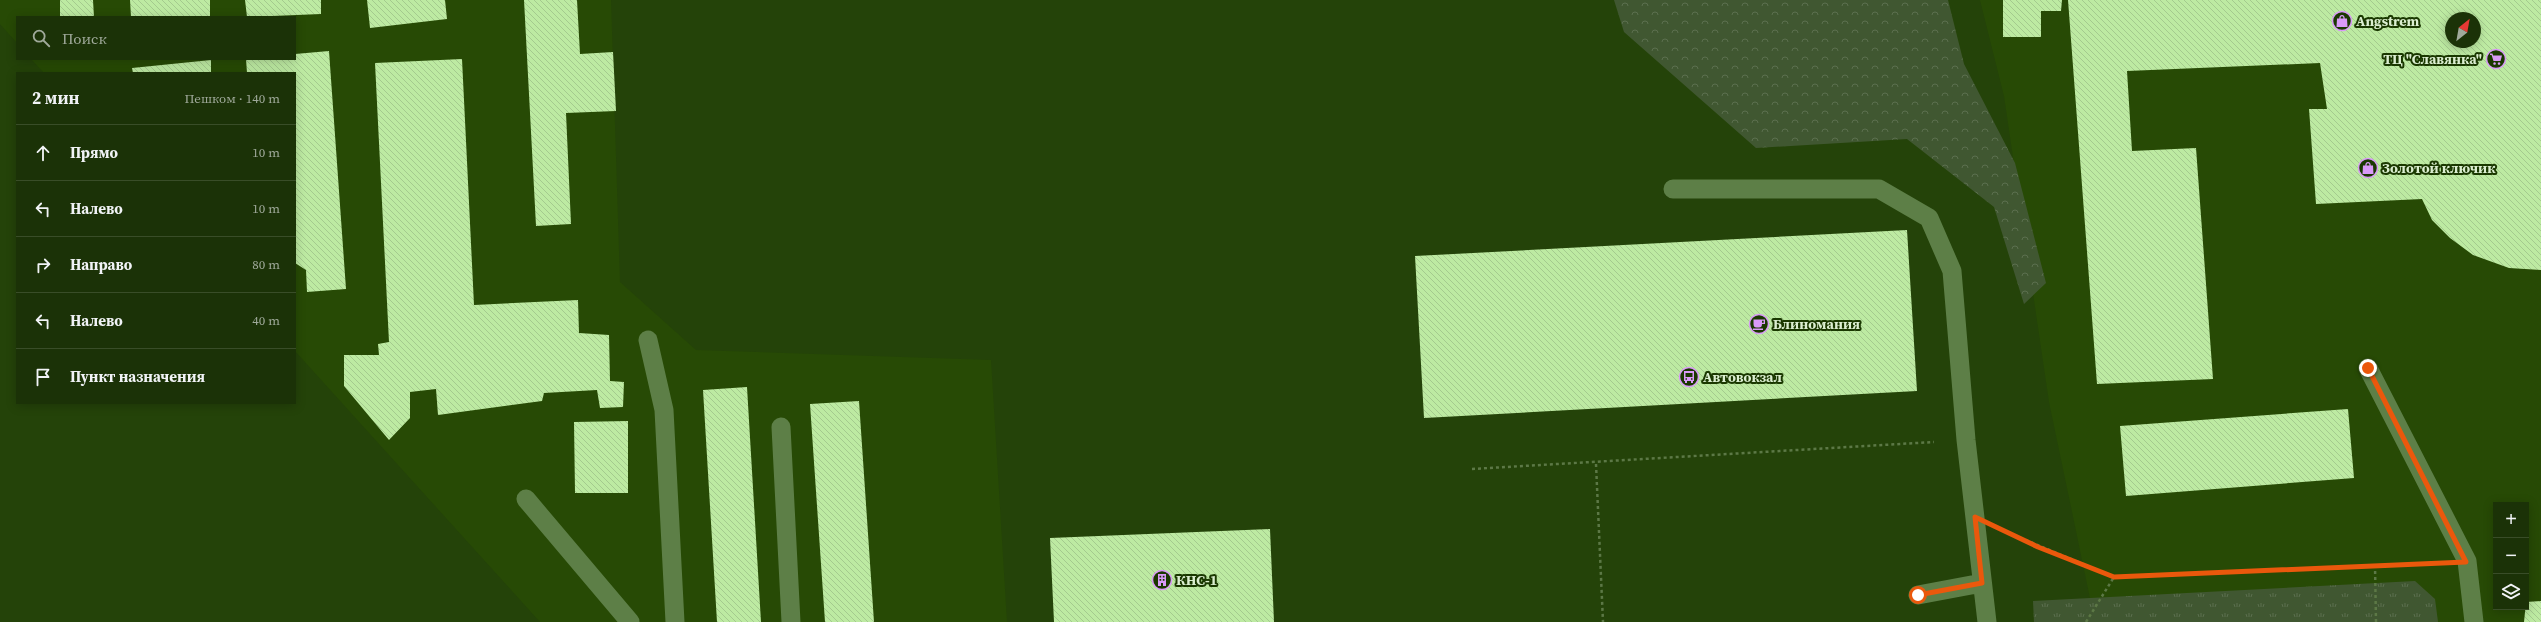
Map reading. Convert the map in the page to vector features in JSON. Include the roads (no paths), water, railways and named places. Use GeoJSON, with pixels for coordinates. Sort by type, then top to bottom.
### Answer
{"type":"FeatureCollection","features":[{"type":"Feature","properties":{"kind":"lane"},"geometry":{"type":"LineString","coordinates":[[1673,189],[1879,189],[1930,218],[1952,272],[1966,440],[1987,622]]}},
{"type":"Feature","properties":{"kind":"lane"},"geometry":{"type":"LineString","coordinates":[[648,340],[664,410],[675,622]]}},
{"type":"Feature","properties":{"kind":"lane"},"geometry":{"type":"LineString","coordinates":[[2368,368],[2466,562],[2474,622]]}},
{"type":"Feature","properties":{"kind":"lane"},"geometry":{"type":"LineString","coordinates":[[781,426],[791,622]]}},
{"type":"Feature","properties":{"kind":"lane"},"geometry":{"type":"LineString","coordinates":[[526,499],[630,622]]}},
{"type":"Feature","properties":{"kind":"lane"},"geometry":{"type":"LineString","coordinates":[[1918,595],[1982,583]]}},
{"type":"Feature","properties":{"kind":"place","name":"Angstrem"},"geometry":{"type":"Point","coordinates":[2342,21]}},
{"type":"Feature","properties":{"kind":"place","name":"ТЦ \"Славянка\""},"geometry":{"type":"Point","coordinates":[2496,59]}},
{"type":"Feature","properties":{"kind":"place","name":"Золотой ключик"},"geometry":{"type":"Point","coordinates":[2368,168]}},
{"type":"Feature","properties":{"kind":"place","name":"Блиномания"},"geometry":{"type":"Point","coordinates":[1759,324]}},
{"type":"Feature","properties":{"kind":"place","name":"Автовокзал"},"geometry":{"type":"Point","coordinates":[1689,377]}},
{"type":"Feature","properties":{"kind":"place","name":"КНС-1"},"geometry":{"type":"Point","coordinates":[1162,580]}}]}
